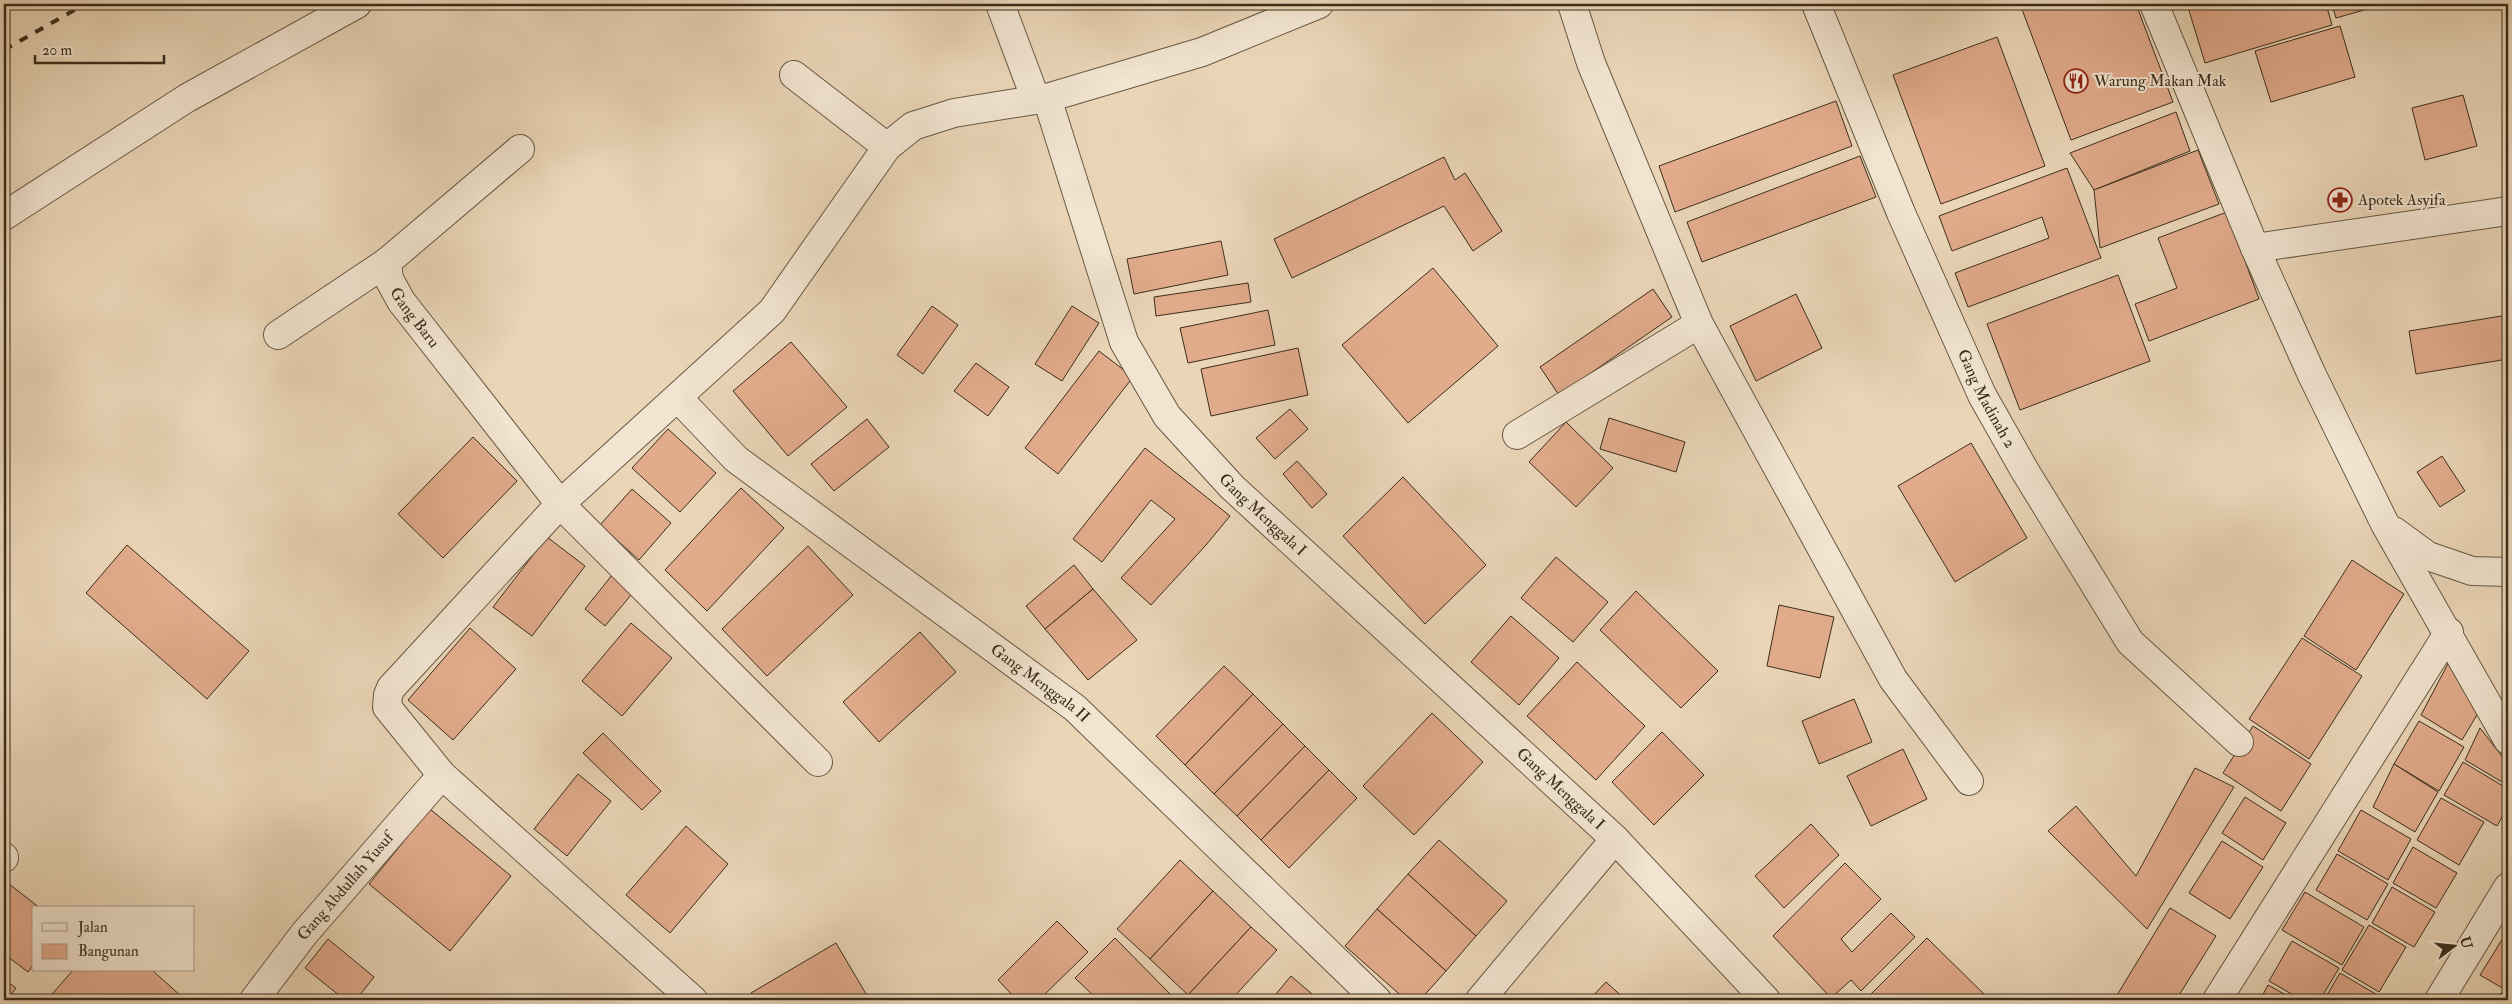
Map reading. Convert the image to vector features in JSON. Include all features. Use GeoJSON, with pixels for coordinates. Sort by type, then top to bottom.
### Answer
{"type":"FeatureCollection","features":[{"type":"Feature","properties":{"kind":"street"},"geometry":{"type":"LineString","coordinates":[[4,216],[188,98],[357,4]]}},
{"type":"Feature","properties":{"kind":"street","name":"Gang Menggala I"},"geometry":{"type":"LineString","coordinates":[[1000,4],[1042,99],[1124,342],[1167,416],[1232,487],[1615,839],[1766,1000]]}},
{"type":"Feature","properties":{"kind":"street"},"geometry":{"type":"LineString","coordinates":[[1572,4],[1591,62],[1699,324],[1893,679],[1969,780]]}},
{"type":"Feature","properties":{"kind":"street","name":"Gang Madinah 2"},"geometry":{"type":"LineString","coordinates":[[1816,4],[1901,213],[1982,395],[2025,471],[2130,642],[2239,742]]}},
{"type":"Feature","properties":{"kind":"street"},"geometry":{"type":"LineString","coordinates":[[2154,4],[2255,248],[2312,374],[2385,524],[2508,740]]}},
{"type":"Feature","properties":{"kind":"street"},"geometry":{"type":"LineString","coordinates":[[693,1000],[442,775],[387,708],[388,695],[398,681],[560,504],[772,311],[887,147],[913,126],[954,113],[1042,99],[1202,52],[1303,7]]}},
{"type":"Feature","properties":{"kind":"street"},"geometry":{"type":"LineString","coordinates":[[794,75],[887,147]]}},
{"type":"Feature","properties":{"kind":"street"},"geometry":{"type":"LineString","coordinates":[[278,335],[387,262],[520,150]]}},
{"type":"Feature","properties":{"kind":"street"},"geometry":{"type":"LineString","coordinates":[[2255,248],[2508,211]]}},
{"type":"Feature","properties":{"kind":"street","name":"Gang Baru"},"geometry":{"type":"LineString","coordinates":[[387,262],[388,280],[401,301],[560,504],[818,762]]}},
{"type":"Feature","properties":{"kind":"street"},"geometry":{"type":"LineString","coordinates":[[1517,435],[1699,324]]}},
{"type":"Feature","properties":{"kind":"street","name":"Gang Menggala II"},"geometry":{"type":"LineString","coordinates":[[678,398],[736,459],[1075,708],[1377,1000]]}},
{"type":"Feature","properties":{"kind":"street"},"geometry":{"type":"LineString","coordinates":[[2385,524],[2428,556],[2472,571],[2508,572]]}},
{"type":"Feature","properties":{"kind":"street"},"geometry":{"type":"LineString","coordinates":[[2217,1000],[2448,632]]}},
{"type":"Feature","properties":{"kind":"street","name":"Gang Abdullah Yusuf"},"geometry":{"type":"LineString","coordinates":[[254,1000],[304,934],[442,775]]}},
{"type":"Feature","properties":{"kind":"street"},"geometry":{"type":"LineString","coordinates":[[1480,1000],[1615,839]]}},
{"type":"Feature","properties":{"kind":"street"},"geometry":{"type":"LineString","coordinates":[[2438,1000],[2508,887]]}},
{"type":"Feature","properties":{"kind":"building"},"geometry":{"type":"Polygon","coordinates":[[[2020,4],[2136,4],[2173,102],[2071,140],[2020,4]]]}},
{"type":"Feature","properties":{"kind":"building"},"geometry":{"type":"Polygon","coordinates":[[[2187,4],[2326,4],[2332,25],[2205,63],[2187,4]]]}},
{"type":"Feature","properties":{"kind":"building"},"geometry":{"type":"Polygon","coordinates":[[[2332,4],[2385,4],[2336,18],[2332,4]]]}},
{"type":"Feature","properties":{"kind":"building"},"geometry":{"type":"Polygon","coordinates":[[[2340,26],[2355,77],[2271,102],[2255,51],[2340,26]]]}},
{"type":"Feature","properties":{"kind":"building"},"geometry":{"type":"Polygon","coordinates":[[[1997,37],[2045,166],[1941,204],[1893,75],[1997,37]]]}},
{"type":"Feature","properties":{"kind":"building"},"geometry":{"type":"Polygon","coordinates":[[[2463,95],[2477,146],[2425,160],[2412,108],[2463,95]]]}},
{"type":"Feature","properties":{"kind":"building"},"geometry":{"type":"Polygon","coordinates":[[[1836,101],[1852,146],[1675,212],[1659,166],[1836,101]]]}},
{"type":"Feature","properties":{"kind":"building"},"geometry":{"type":"Polygon","coordinates":[[[2176,112],[2190,151],[2094,190],[2070,153],[2176,112]]]}},
{"type":"Feature","properties":{"kind":"building"},"geometry":{"type":"Polygon","coordinates":[[[2198,150],[2219,204],[2100,248],[2094,190],[2198,150]]]}},
{"type":"Feature","properties":{"kind":"building"},"geometry":{"type":"Polygon","coordinates":[[[1860,156],[1876,197],[1702,262],[1687,222],[1860,156]]]}},
{"type":"Feature","properties":{"kind":"building"},"geometry":{"type":"Polygon","coordinates":[[[1444,157],[1455,180],[1465,173],[1502,231],[1473,251],[1444,206],[1292,278],[1274,239],[1444,157]]]}},
{"type":"Feature","properties":{"kind":"building"},"geometry":{"type":"Polygon","coordinates":[[[2067,168],[2101,258],[1968,307],[1955,273],[2049,238],[2042,217],[1952,251],[1939,216],[2067,168]]]}},
{"type":"Feature","properties":{"kind":"building"},"geometry":{"type":"Polygon","coordinates":[[[2227,212],[2259,299],[2149,341],[2135,304],[2177,288],[2158,238],[2227,212]]]}},
{"type":"Feature","properties":{"kind":"building"},"geometry":{"type":"Polygon","coordinates":[[[1221,241],[1228,275],[1134,294],[1127,259],[1221,241]]]}},
{"type":"Feature","properties":{"kind":"building"},"geometry":{"type":"Polygon","coordinates":[[[1433,268],[1498,346],[1408,423],[1342,345],[1433,268]]]}},
{"type":"Feature","properties":{"kind":"building"},"geometry":{"type":"Polygon","coordinates":[[[2118,275],[2150,361],[2020,410],[1987,324],[2118,275]]]}},
{"type":"Feature","properties":{"kind":"building"},"geometry":{"type":"Polygon","coordinates":[[[1248,283],[1251,302],[1156,316],[1154,297],[1248,283]]]}},
{"type":"Feature","properties":{"kind":"building"},"geometry":{"type":"Polygon","coordinates":[[[1653,289],[1672,317],[1559,395],[1540,367],[1653,289]]]}},
{"type":"Feature","properties":{"kind":"building"},"geometry":{"type":"Polygon","coordinates":[[[1796,294],[1822,348],[1756,381],[1730,326],[1796,294]]]}},
{"type":"Feature","properties":{"kind":"building"},"geometry":{"type":"Polygon","coordinates":[[[932,306],[958,325],[923,374],[897,355],[932,306]]]}},
{"type":"Feature","properties":{"kind":"building"},"geometry":{"type":"Polygon","coordinates":[[[1072,306],[1099,323],[1062,381],[1035,364],[1072,306]]]}},
{"type":"Feature","properties":{"kind":"building"},"geometry":{"type":"Polygon","coordinates":[[[1268,310],[1275,345],[1188,363],[1180,328],[1268,310]]]}},
{"type":"Feature","properties":{"kind":"building"},"geometry":{"type":"Polygon","coordinates":[[[2508,315],[2508,359],[2416,374],[2409,331],[2508,315]]]}},
{"type":"Feature","properties":{"kind":"building"},"geometry":{"type":"Polygon","coordinates":[[[791,342],[847,407],[788,456],[733,391],[791,342]]]}},
{"type":"Feature","properties":{"kind":"building"},"geometry":{"type":"Polygon","coordinates":[[[1298,348],[1308,395],[1211,416],[1201,369],[1298,348]]]}},
{"type":"Feature","properties":{"kind":"building"},"geometry":{"type":"Polygon","coordinates":[[[1099,351],[1133,377],[1058,474],[1025,448],[1099,351]]]}},
{"type":"Feature","properties":{"kind":"building"},"geometry":{"type":"Polygon","coordinates":[[[976,363],[1009,387],[988,416],[954,391],[976,363]]]}},
{"type":"Feature","properties":{"kind":"building"},"geometry":{"type":"Polygon","coordinates":[[[1290,409],[1308,429],[1275,459],[1256,438],[1290,409]]]}},
{"type":"Feature","properties":{"kind":"building"},"geometry":{"type":"Polygon","coordinates":[[[1609,418],[1685,442],[1676,472],[1600,449],[1609,418]]]}},
{"type":"Feature","properties":{"kind":"building"},"geometry":{"type":"Polygon","coordinates":[[[867,419],[889,447],[834,491],[811,464],[867,419]]]}},
{"type":"Feature","properties":{"kind":"building"},"geometry":{"type":"Polygon","coordinates":[[[1566,422],[1613,468],[1576,507],[1529,462],[1566,422]]]}},
{"type":"Feature","properties":{"kind":"building"},"geometry":{"type":"Polygon","coordinates":[[[668,429],[716,473],[680,512],[632,468],[668,429]]]}},
{"type":"Feature","properties":{"kind":"building"},"geometry":{"type":"Polygon","coordinates":[[[473,437],[517,481],[443,558],[398,514],[473,437]]]}},
{"type":"Feature","properties":{"kind":"building"},"geometry":{"type":"Polygon","coordinates":[[[1971,443],[2027,538],[1955,582],[1898,486],[1971,443]]]}},
{"type":"Feature","properties":{"kind":"building"},"geometry":{"type":"Polygon","coordinates":[[[1145,448],[1230,516],[1151,605],[1121,578],[1175,519],[1151,500],[1102,562],[1073,539],[1145,448]]]}},
{"type":"Feature","properties":{"kind":"building"},"geometry":{"type":"Polygon","coordinates":[[[2442,456],[2465,491],[2440,507],[2417,472],[2442,456]]]}},
{"type":"Feature","properties":{"kind":"building"},"geometry":{"type":"Polygon","coordinates":[[[1297,461],[1327,494],[1312,508],[1283,474],[1297,461]]]}},
{"type":"Feature","properties":{"kind":"building"},"geometry":{"type":"Polygon","coordinates":[[[1403,477],[1486,565],[1425,624],[1343,536],[1403,477]]]}},
{"type":"Feature","properties":{"kind":"building"},"geometry":{"type":"Polygon","coordinates":[[[741,488],[784,528],[707,611],[665,570],[741,488]]]}},
{"type":"Feature","properties":{"kind":"building"},"geometry":{"type":"Polygon","coordinates":[[[632,489],[671,523],[639,560],[600,525],[632,489]]]}},
{"type":"Feature","properties":{"kind":"building"},"geometry":{"type":"Polygon","coordinates":[[[547,537],[585,566],[532,636],[493,607],[547,537]]]}},
{"type":"Feature","properties":{"kind":"building"},"geometry":{"type":"Polygon","coordinates":[[[127,545],[249,651],[207,699],[86,593],[127,545]]]}},
{"type":"Feature","properties":{"kind":"building"},"geometry":{"type":"Polygon","coordinates":[[[808,546],[853,595],[767,676],[722,629],[808,546]]]}},
{"type":"Feature","properties":{"kind":"building"},"geometry":{"type":"Polygon","coordinates":[[[1556,557],[1608,602],[1573,642],[1521,598],[1556,557]]]}},
{"type":"Feature","properties":{"kind":"building"},"geometry":{"type":"Polygon","coordinates":[[[2352,560],[2404,594],[2356,670],[2304,636],[2352,560]]]}},
{"type":"Feature","properties":{"kind":"building"},"geometry":{"type":"Polygon","coordinates":[[[1074,565],[1093,589],[1045,629],[1026,606],[1074,565]]]}},
{"type":"Feature","properties":{"kind":"building"},"geometry":{"type":"Polygon","coordinates":[[[616,570],[637,588],[605,626],[585,609],[616,570]]]}},
{"type":"Feature","properties":{"kind":"building"},"geometry":{"type":"Polygon","coordinates":[[[1093,589],[1137,640],[1088,680],[1045,629],[1093,589]]]}},
{"type":"Feature","properties":{"kind":"building"},"geometry":{"type":"Polygon","coordinates":[[[1636,591],[1718,671],[1681,708],[1600,630],[1636,591]]]}},
{"type":"Feature","properties":{"kind":"building"},"geometry":{"type":"Polygon","coordinates":[[[1779,605],[1834,617],[1820,678],[1767,666],[1779,605]]]}},
{"type":"Feature","properties":{"kind":"building"},"geometry":{"type":"Polygon","coordinates":[[[1511,616],[1559,658],[1519,705],[1471,662],[1511,616]]]}},
{"type":"Feature","properties":{"kind":"building"},"geometry":{"type":"Polygon","coordinates":[[[631,623],[672,658],[622,716],[582,681],[631,623]]]}},
{"type":"Feature","properties":{"kind":"building"},"geometry":{"type":"Polygon","coordinates":[[[470,628],[516,669],[453,740],[408,700],[470,628]]]}},
{"type":"Feature","properties":{"kind":"building"},"geometry":{"type":"Polygon","coordinates":[[[920,632],[956,672],[879,742],[843,702],[920,632]]]}},
{"type":"Feature","properties":{"kind":"building"},"geometry":{"type":"Polygon","coordinates":[[[2302,638],[2362,676],[2309,759],[2249,719],[2302,638]]]}},
{"type":"Feature","properties":{"kind":"building"},"geometry":{"type":"Polygon","coordinates":[[[2451,658],[2484,703],[2462,740],[2421,715],[2451,658]]]}},
{"type":"Feature","properties":{"kind":"building"},"geometry":{"type":"Polygon","coordinates":[[[1577,662],[1645,726],[1596,780],[1527,716],[1577,662]]]}},
{"type":"Feature","properties":{"kind":"building"},"geometry":{"type":"Polygon","coordinates":[[[1224,666],[1253,694],[1185,765],[1156,736],[1224,666]]]}},
{"type":"Feature","properties":{"kind":"building"},"geometry":{"type":"Polygon","coordinates":[[[1253,694],[1283,724],[1214,794],[1185,765],[1253,694]]]}},
{"type":"Feature","properties":{"kind":"building"},"geometry":{"type":"Polygon","coordinates":[[[1854,699],[1872,742],[1819,764],[1802,721],[1854,699]]]}},
{"type":"Feature","properties":{"kind":"building"},"geometry":{"type":"Polygon","coordinates":[[[1432,713],[1483,762],[1414,835],[1363,786],[1432,713]]]}},
{"type":"Feature","properties":{"kind":"building"},"geometry":{"type":"Polygon","coordinates":[[[2419,721],[2464,747],[2439,791],[2394,764],[2419,721]]]}},
{"type":"Feature","properties":{"kind":"building"},"geometry":{"type":"Polygon","coordinates":[[[1283,724],[1305,746],[1237,816],[1214,794],[1283,724]]]}},
{"type":"Feature","properties":{"kind":"building"},"geometry":{"type":"Polygon","coordinates":[[[2253,726],[2311,764],[2281,811],[2223,773],[2253,726]]]}},
{"type":"Feature","properties":{"kind":"building"},"geometry":{"type":"Polygon","coordinates":[[[2480,728],[2508,764],[2507,785],[2465,760],[2480,728]]]}},
{"type":"Feature","properties":{"kind":"building"},"geometry":{"type":"Polygon","coordinates":[[[1662,732],[1704,775],[1654,825],[1612,782],[1662,732]]]}},
{"type":"Feature","properties":{"kind":"building"},"geometry":{"type":"Polygon","coordinates":[[[603,733],[661,791],[642,810],[583,753],[603,733]]]}},
{"type":"Feature","properties":{"kind":"building"},"geometry":{"type":"Polygon","coordinates":[[[1305,746],[1329,770],[1261,840],[1237,816],[1305,746]]]}},
{"type":"Feature","properties":{"kind":"building"},"geometry":{"type":"Polygon","coordinates":[[[1903,749],[1927,799],[1871,826],[1847,776],[1903,749]]]}},
{"type":"Feature","properties":{"kind":"building"},"geometry":{"type":"Polygon","coordinates":[[[2463,762],[2508,789],[2508,806],[2497,826],[2444,795],[2463,762]]]}},
{"type":"Feature","properties":{"kind":"building"},"geometry":{"type":"Polygon","coordinates":[[[2394,764],[2438,792],[2415,832],[2373,807],[2394,764]]]}},
{"type":"Feature","properties":{"kind":"building"},"geometry":{"type":"Polygon","coordinates":[[[2195,768],[2234,787],[2147,929],[2048,831],[2076,806],[2136,876],[2195,768]]]}},
{"type":"Feature","properties":{"kind":"building"},"geometry":{"type":"Polygon","coordinates":[[[1329,770],[1357,798],[1289,868],[1261,840],[1329,770]]]}},
{"type":"Feature","properties":{"kind":"building"},"geometry":{"type":"Polygon","coordinates":[[[578,774],[611,801],[567,856],[534,829],[578,774]]]}},
{"type":"Feature","properties":{"kind":"building"},"geometry":{"type":"Polygon","coordinates":[[[2245,797],[2286,823],[2263,860],[2222,833],[2245,797]]]}},
{"type":"Feature","properties":{"kind":"building"},"geometry":{"type":"Polygon","coordinates":[[[2441,798],[2484,822],[2459,865],[2417,840],[2441,798]]]}},
{"type":"Feature","properties":{"kind":"building"},"geometry":{"type":"Polygon","coordinates":[[[430,809],[511,876],[450,951],[369,884],[430,809]]]}},
{"type":"Feature","properties":{"kind":"building"},"geometry":{"type":"Polygon","coordinates":[[[2361,810],[2411,839],[2388,880],[2338,851],[2361,810]]]}},
{"type":"Feature","properties":{"kind":"building"},"geometry":{"type":"Polygon","coordinates":[[[1811,824],[1839,855],[1784,908],[1755,876],[1811,824]]]}},
{"type":"Feature","properties":{"kind":"building"},"geometry":{"type":"Polygon","coordinates":[[[686,826],[728,864],[670,933],[626,895],[686,826]]]}},
{"type":"Feature","properties":{"kind":"building"},"geometry":{"type":"Polygon","coordinates":[[[1439,840],[1507,901],[1476,936],[1408,874],[1439,840]]]}},
{"type":"Feature","properties":{"kind":"building"},"geometry":{"type":"Polygon","coordinates":[[[2222,841],[2263,867],[2230,919],[2189,893],[2222,841]]]}},
{"type":"Feature","properties":{"kind":"building"},"geometry":{"type":"Polygon","coordinates":[[[2413,847],[2457,873],[2436,908],[2393,883],[2413,847]]]}},
{"type":"Feature","properties":{"kind":"building"},"geometry":{"type":"Polygon","coordinates":[[[2337,854],[2388,884],[2367,920],[2316,890],[2337,854]]]}},
{"type":"Feature","properties":{"kind":"building"},"geometry":{"type":"Polygon","coordinates":[[[1180,860],[1213,891],[1150,959],[1117,929],[1180,860]]]}},
{"type":"Feature","properties":{"kind":"building"},"geometry":{"type":"Polygon","coordinates":[[[1845,863],[1881,899],[1841,939],[1852,952],[1891,913],[1915,937],[1861,991],[1851,980],[1831,998],[1773,936],[1845,863]]]}},
{"type":"Feature","properties":{"kind":"building"},"geometry":{"type":"Polygon","coordinates":[[[1408,874],[1476,936],[1446,971],[1377,909],[1408,874]]]}},
{"type":"Feature","properties":{"kind":"building"},"geometry":{"type":"Polygon","coordinates":[[[4,880],[37,906],[32,906],[32,967],[28,972],[4,954],[4,880]]]}},
{"type":"Feature","properties":{"kind":"building"},"geometry":{"type":"Polygon","coordinates":[[[2392,887],[2435,912],[2414,947],[2372,923],[2392,887]]]}},
{"type":"Feature","properties":{"kind":"building"},"geometry":{"type":"Polygon","coordinates":[[[1213,891],[1251,927],[1188,995],[1150,959],[1213,891]]]}},
{"type":"Feature","properties":{"kind":"building"},"geometry":{"type":"Polygon","coordinates":[[[2305,892],[2364,927],[2342,965],[2282,930],[2305,892]]]}},
{"type":"Feature","properties":{"kind":"building"},"geometry":{"type":"Polygon","coordinates":[[[2170,908],[2216,936],[2176,1000],[2114,1000],[2170,908]]]}},
{"type":"Feature","properties":{"kind":"building"},"geometry":{"type":"Polygon","coordinates":[[[1377,909],[1446,971],[1420,1000],[1406,1000],[1345,946],[1377,909]]]}},
{"type":"Feature","properties":{"kind":"building"},"geometry":{"type":"Polygon","coordinates":[[[1057,921],[1088,952],[1039,1000],[1017,1000],[998,980],[1057,921]]]}},
{"type":"Feature","properties":{"kind":"building"},"geometry":{"type":"Polygon","coordinates":[[[2369,925],[2406,947],[2379,992],[2342,970],[2369,925]]]}},
{"type":"Feature","properties":{"kind":"building"},"geometry":{"type":"Polygon","coordinates":[[[1251,927],[1277,950],[1231,1000],[1194,1000],[1188,995],[1251,927]]]}},
{"type":"Feature","properties":{"kind":"building"},"geometry":{"type":"Polygon","coordinates":[[[1115,938],[1176,1000],[1098,1000],[1075,978],[1115,938]]]}},
{"type":"Feature","properties":{"kind":"building"},"geometry":{"type":"Polygon","coordinates":[[[1927,938],[1990,1000],[1865,1000],[1927,938]]]}},
{"type":"Feature","properties":{"kind":"building"},"geometry":{"type":"Polygon","coordinates":[[[2503,938],[2508,941],[2508,1000],[2497,1000],[2504,989],[2480,975],[2503,938]]]}},
{"type":"Feature","properties":{"kind":"building"},"geometry":{"type":"Polygon","coordinates":[[[328,939],[374,977],[356,1000],[345,1000],[305,968],[328,939]]]}},
{"type":"Feature","properties":{"kind":"building"},"geometry":{"type":"Polygon","coordinates":[[[2292,941],[2339,968],[2320,1000],[2302,1000],[2269,981],[2292,941]]]}},
{"type":"Feature","properties":{"kind":"building"},"geometry":{"type":"Polygon","coordinates":[[[836,943],[869,999],[755,1000],[751,993],[836,943]]]}},
{"type":"Feature","properties":{"kind":"building"},"geometry":{"type":"Polygon","coordinates":[[[71,972],[154,972],[182,997],[178,1000],[47,1000],[71,972]]]}},
{"type":"Feature","properties":{"kind":"building"},"geometry":{"type":"Polygon","coordinates":[[[2340,973],[2379,996],[2377,1000],[2324,1000],[2340,973]]]}},
{"type":"Feature","properties":{"kind":"building"},"geometry":{"type":"Polygon","coordinates":[[[1291,976],[1319,1000],[1271,1000],[1291,976]]]}},
{"type":"Feature","properties":{"kind":"building"},"geometry":{"type":"Polygon","coordinates":[[[4,979],[16,988],[7,1000],[4,1000],[4,979]]]}},
{"type":"Feature","properties":{"kind":"building"},"geometry":{"type":"Polygon","coordinates":[[[1606,982],[1626,1000],[1589,1000],[1606,982]]]}},
{"type":"Feature","properties":{"kind":"building"},"geometry":{"type":"Polygon","coordinates":[[[2268,985],[2295,1000],[2260,1000],[2268,985]]]}},
{"type":"Feature","properties":{"kind":"railway"},"geometry":{"type":"LineString","coordinates":[[4,50],[85,4]]}},
{"type":"Feature","properties":{"kind":"place","name":"Warung Makan Mak"},"geometry":{"type":"Point","coordinates":[2076,81]}},
{"type":"Feature","properties":{"kind":"place","name":"Apotek Asyifa"},"geometry":{"type":"Point","coordinates":[2340,200]}}]}
